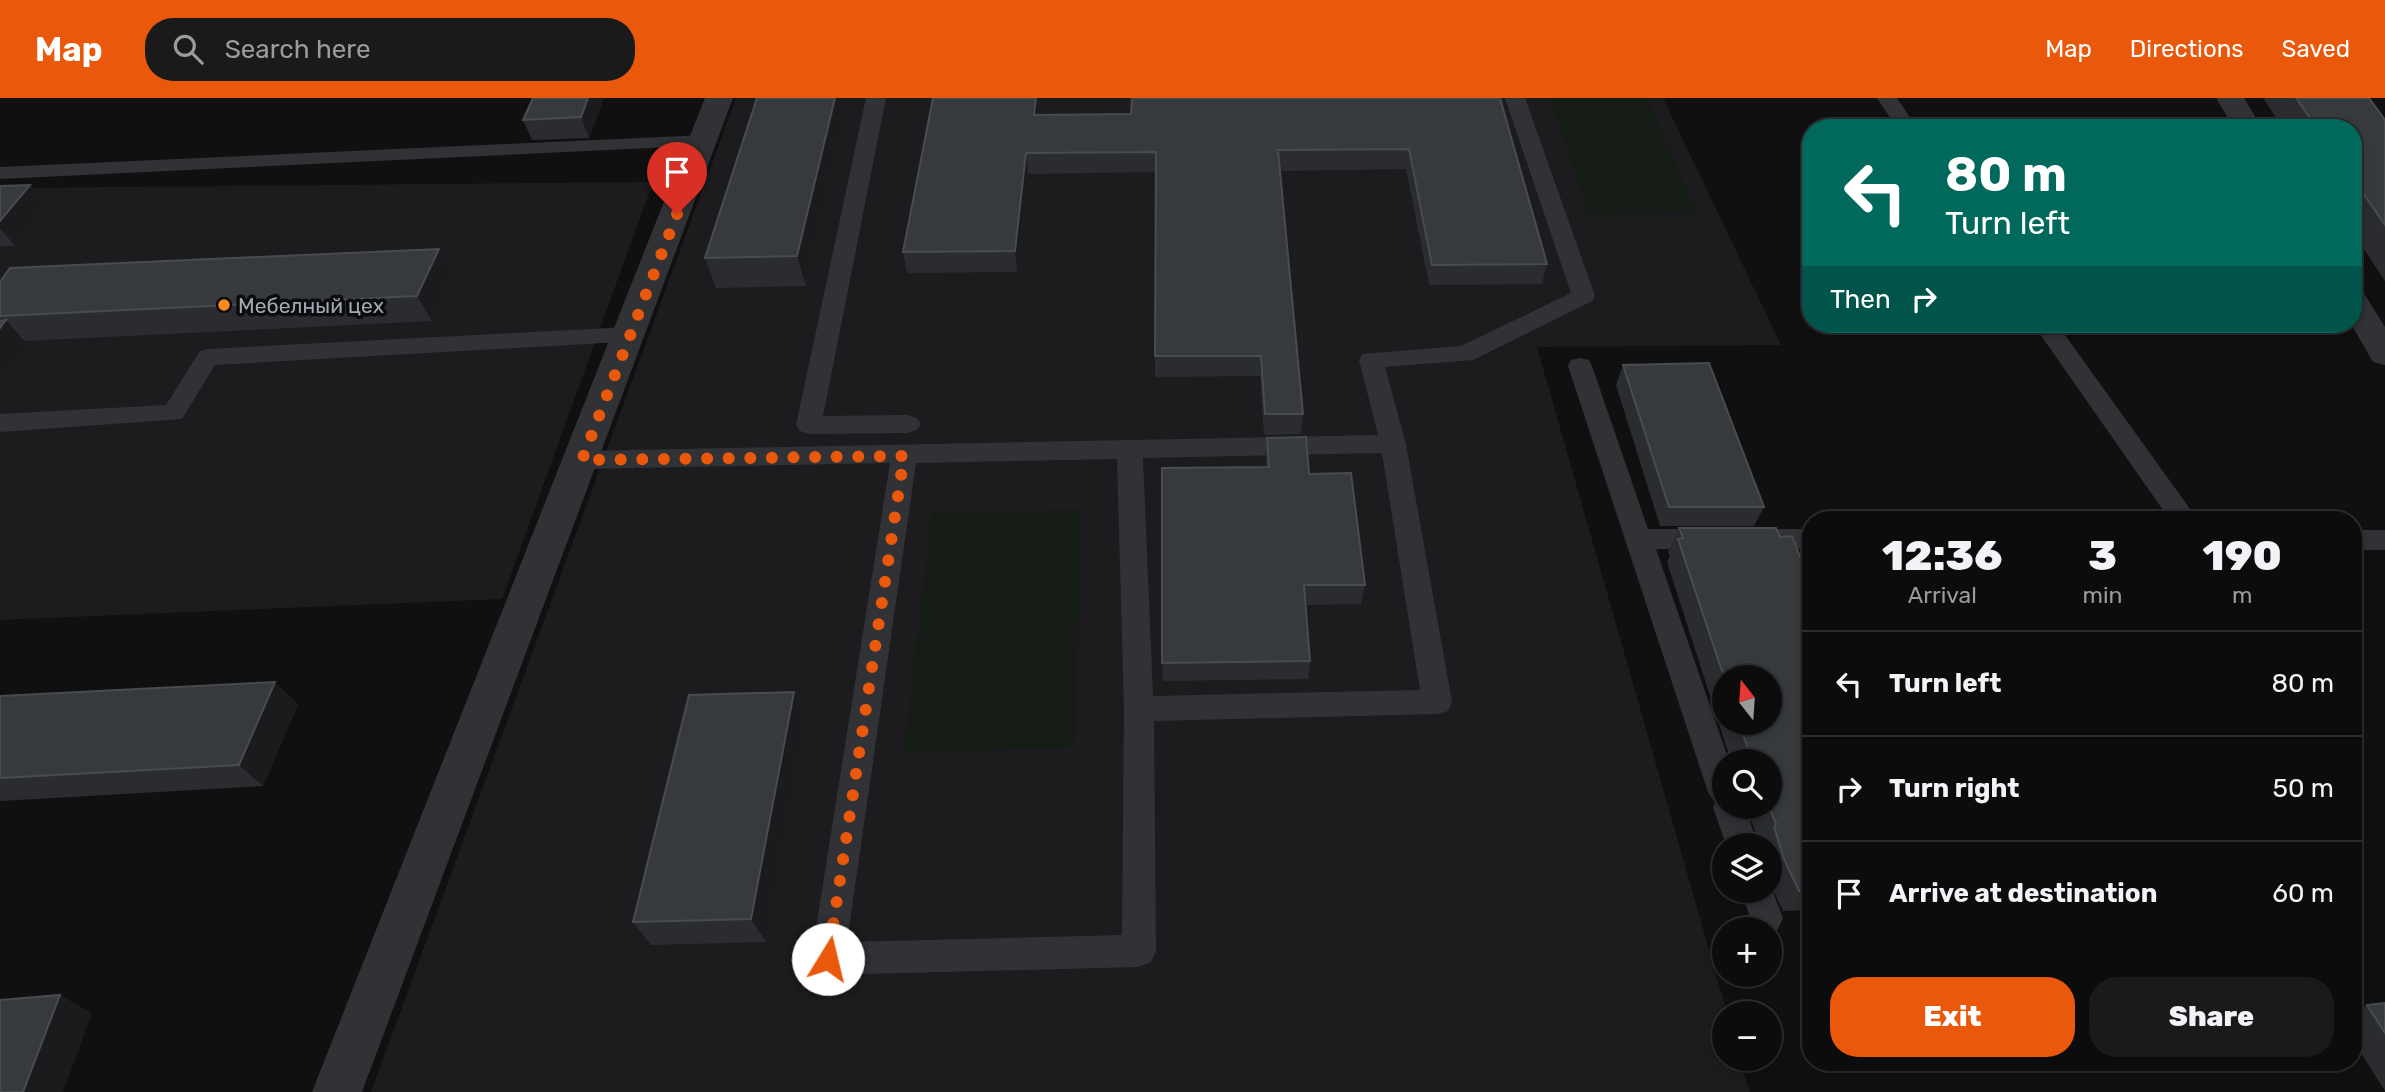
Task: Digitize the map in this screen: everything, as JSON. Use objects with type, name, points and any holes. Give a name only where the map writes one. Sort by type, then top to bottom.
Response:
[{"type":"street","points":[[337,1092],[705,141],[719,98]]},
{"type":"street","points":[[2230,98],[2243,119]]},
{"type":"street","points":[[2362,315],[2385,354]]},
{"type":"lane","points":[[876,98],[809,425],[908,424]]},
{"type":"lane","points":[[1139,709],[1437,702],[1393,444],[1371,360],[1465,354],[1584,296],[1514,98]]},
{"type":"lane","points":[[1887,98],[1901,119]]},
{"type":"lane","points":[[0,173],[705,141]]},
{"type":"lane","points":[[2051,333],[2179,511]]},
{"type":"lane","points":[[0,424],[173,413],[208,357],[630,335]]},
{"type":"lane","points":[[1580,366],[1712,757]]},
{"type":"lane","points":[[582,460],[904,456],[1393,444]]},
{"type":"lane","points":[[904,456],[828,959],[1139,951],[1139,709],[1130,449]]},
{"type":"lane","points":[[1638,539],[1802,539]]},
{"type":"lane","points":[[2362,540],[2385,540]]},
{"type":"shaded area","points":[[736,98],[1663,98],[1781,345],[1537,347],[1712,960],[1712,987],[1720,987],[1724,1001],[1712,1001],[1712,1071],[1744,1071],[1750,1092],[371,1092]]},
{"type":"shaded area","points":[[1550,98],[1648,98],[1697,213],[1588,214]]},
{"type":"shaded area","points":[[653,182],[502,599],[0,620],[0,188]]},
{"type":"shaded area","points":[[1080,509],[1075,747],[904,752],[932,512]]},
{"type":"building","points":[[533,98],[588,98],[581,117],[523,120]]},
{"type":"building","points":[[757,98],[835,98],[797,256],[705,258]]},
{"type":"building","points":[[933,98],[1036,98],[1034,115],[1131,114],[1132,98],[1500,98],[1547,264],[1432,265],[1409,149],[1278,150],[1303,414],[1265,414],[1261,356],[1155,356],[1156,152],[1026,153],[1015,251],[903,252]]},
{"type":"building","points":[[2296,98],[2369,98],[2385,120],[2385,225],[2362,192],[2362,119],[2311,119]]},
{"type":"building","points":[[30,185],[0,221],[0,186]]},
{"type":"building","points":[[439,249],[417,296],[0,316],[0,282],[10,268]]},
{"type":"building","points":[[1709,363],[1764,507],[1669,507],[1623,365]]},
{"type":"building","points":[[1306,437],[1309,474],[1351,473],[1365,585],[1304,585],[1310,661],[1162,663],[1162,468],[1269,467],[1267,438]]},
{"type":"building","points":[[1679,528],[1776,528],[1780,537],[1792,536],[1802,562],[1802,891],[1799,891],[1784,859],[1782,833],[1776,833],[1774,827],[1774,819],[1782,819],[1782,749],[1748,749],[1743,735],[1782,735],[1782,665],[1720,665],[1678,539],[1683,538]]},
{"type":"building","points":[[275,682],[239,765],[0,778],[0,696]]},
{"type":"building","points":[[794,692],[751,919],[633,922],[689,695]]},
{"type":"building","points":[[60,995],[23,1092],[0,1092],[0,1000]]},
{"type":"building","points":[[2385,1003],[2385,1033],[2367,1005]]},
{"type":"place","name":"Мебелный цех","points":[[224,305]]},
{"type":"route","points":[[677,214],[582,460],[904,456],[828,959]]}]
